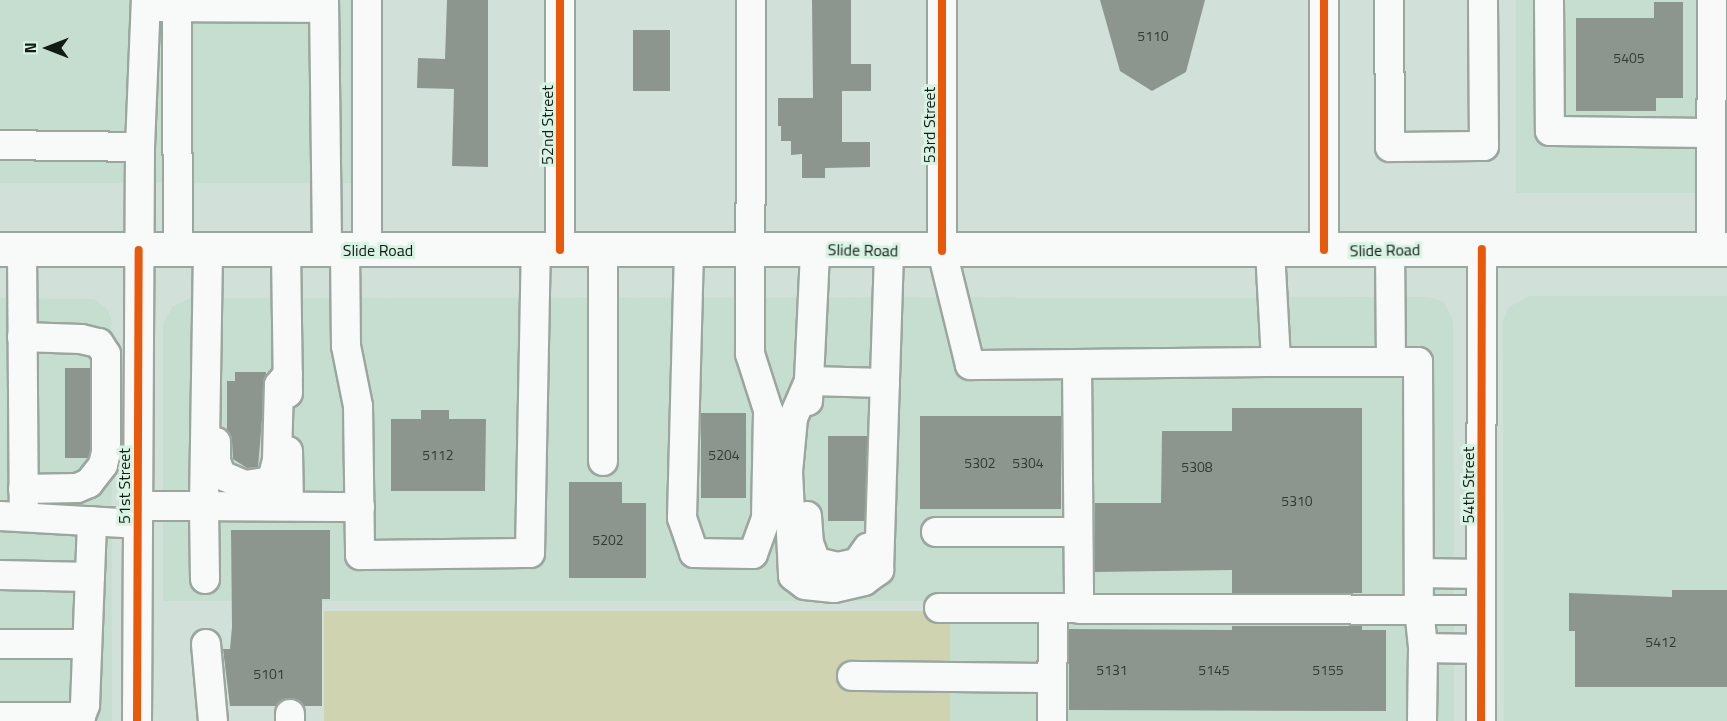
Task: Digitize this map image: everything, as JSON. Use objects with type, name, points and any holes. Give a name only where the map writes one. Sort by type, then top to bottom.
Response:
[{"type":"main road","name":"Slide Road","points":[[11,249],[942,251],[1719,249]]},
{"type":"street","points":[[11,249],[22,337],[23,489],[12,517],[92,521],[204,506],[360,507],[358,406],[346,346],[346,250],[367,0]]},
{"type":"street","name":"52nd Street","points":[[360,507],[360,555],[530,553],[560,0]]},
{"type":"street","points":[[689,250],[682,518],[694,553],[753,554],[766,518],[768,410],[750,354],[751,0]]},
{"type":"street","name":"53rd Street","points":[[942,0],[942,251],[970,364],[1077,364]]},
{"type":"street","points":[[1324,0],[1324,250]]},
{"type":"street","points":[[1389,0],[1390,147],[1484,146],[1483,0]]},
{"type":"street","points":[[1549,0],[1550,132],[1717,142]]},
{"type":"street","points":[[1712,0],[1719,249]]},
{"type":"street","points":[[146,3],[177,8],[324,4],[346,250]]},
{"type":"street","name":"51st Street","points":[[136,721],[140,147],[146,3]]},
{"type":"street","points":[[177,8],[193,250],[207,373],[205,579]]},
{"type":"street","points":[[0,145],[140,147]]},
{"type":"street","name":"54th Street","points":[[1481,721],[1482,249]]},
{"type":"street","points":[[286,250],[289,506]]},
{"type":"street","points":[[603,250],[603,461]]},
{"type":"street","points":[[815,250],[809,381],[794,418],[788,472],[794,576],[805,585],[834,588],[864,581],[879,570],[889,250]]},
{"type":"street","points":[[1270,250],[1276,362]]},
{"type":"street","points":[[1390,250],[1391,362]]},
{"type":"street","points":[[22,337],[81,339],[99,343],[106,354],[106,452],[103,465],[89,483],[77,488],[23,489]]},
{"type":"street","points":[[1052,721],[1052,678],[1078,532],[1077,364],[1276,362],[1418,362],[1419,609],[1423,648],[1422,721]]},
{"type":"street","points":[[207,373],[216,398],[216,461],[221,475],[244,484],[267,482],[273,476],[279,436],[279,385],[288,374]]},
{"type":"street","points":[[809,381],[885,383]]},
{"type":"street","points":[[0,717],[80,719],[85,705],[92,521]]},
{"type":"street","points":[[936,531],[1078,532]]},
{"type":"street","points":[[1419,573],[1481,574]]},
{"type":"street","points":[[0,575],[90,577]]},
{"type":"street","points":[[939,608],[1481,610]]},
{"type":"street","points":[[0,644],[87,644]]},
{"type":"street","points":[[206,644],[213,721]]},
{"type":"street","points":[[1423,648],[1481,649]]},
{"type":"street","points":[[852,676],[1052,678]]},
{"type":"shaded area","points":[[0,0],[355,0],[355,183],[0,183]]},
{"type":"shaded area","points":[[1516,0],[1727,0],[1727,193],[1516,193]]},
{"type":"shaded area","points":[[1530,296],[1727,296],[1727,721],[1504,721],[1503,320],[1509,307]]},
{"type":"shaded area","points":[[1428,297],[1444,302],[1453,321],[1454,601],[163,601],[163,324],[173,306],[191,298]]},
{"type":"shaded area","points":[[0,298],[94,299],[108,310],[111,318],[112,721],[0,721]]},
{"type":"shaded area","points":[[324,611],[950,611],[950,721],[324,721]]},
{"type":"shaded area","points":[[950,611],[1454,611],[1454,721],[950,721]]},
{"type":"building","points":[[447,0],[488,0],[488,167],[452,166],[454,89],[417,88],[418,58],[445,59]]},
{"type":"building","points":[[812,0],[851,0],[851,64],[871,64],[871,91],[842,91],[842,142],[870,142],[870,167],[825,168],[825,178],[802,178],[802,154],[791,155],[791,141],[781,141],[781,126],[778,126],[778,98],[813,98]]},
{"type":"building","points":[[1100,0],[1205,0],[1186,72],[1152,91],[1120,71]]},
{"type":"building","points":[[1654,2],[1683,2],[1683,98],[1656,98],[1656,111],[1576,111],[1576,18],[1654,18]]},
{"type":"building","points":[[633,30],[670,30],[670,91],[633,91]]},
{"type":"building","points":[[65,368],[90,368],[90,458],[65,458]]},
{"type":"building","points":[[235,372],[266,372],[258,467],[247,468],[233,459],[232,441],[227,431],[227,381],[235,381]]},
{"type":"building","points":[[1232,408],[1362,408],[1362,593],[1232,593],[1232,570],[1095,572],[1095,503],[1161,503],[1162,431],[1232,431]]},
{"type":"building","points":[[421,410],[449,410],[449,419],[486,419],[485,491],[391,491],[391,419],[421,419]]},
{"type":"building","points":[[701,413],[746,413],[746,498],[701,498]]},
{"type":"building","points":[[920,416],[1061,416],[1061,509],[920,509]]},
{"type":"building","points":[[828,436],[867,436],[867,521],[828,521]]},
{"type":"building","points":[[569,482],[622,482],[622,503],[646,503],[646,578],[569,578]]},
{"type":"building","points":[[231,530],[330,530],[330,599],[322,599],[322,706],[304,706],[289,698],[276,706],[230,706],[223,649],[230,649],[232,627]]},
{"type":"building","points":[[1672,590],[1727,590],[1727,687],[1575,687],[1575,631],[1569,631],[1569,593],[1672,597]]},
{"type":"building","points":[[1232,626],[1362,626],[1362,630],[1386,630],[1386,711],[1069,710],[1069,629],[1232,630]]},
{"type":"cycle path","points":[[560,0],[560,250]]},
{"type":"cycle path","points":[[942,0],[942,251]]},
{"type":"cycle path","points":[[1324,0],[1324,250]]},
{"type":"cycle path","points":[[1481,721],[1482,249]]},
{"type":"cycle path","points":[[137,721],[139,250]]}]
